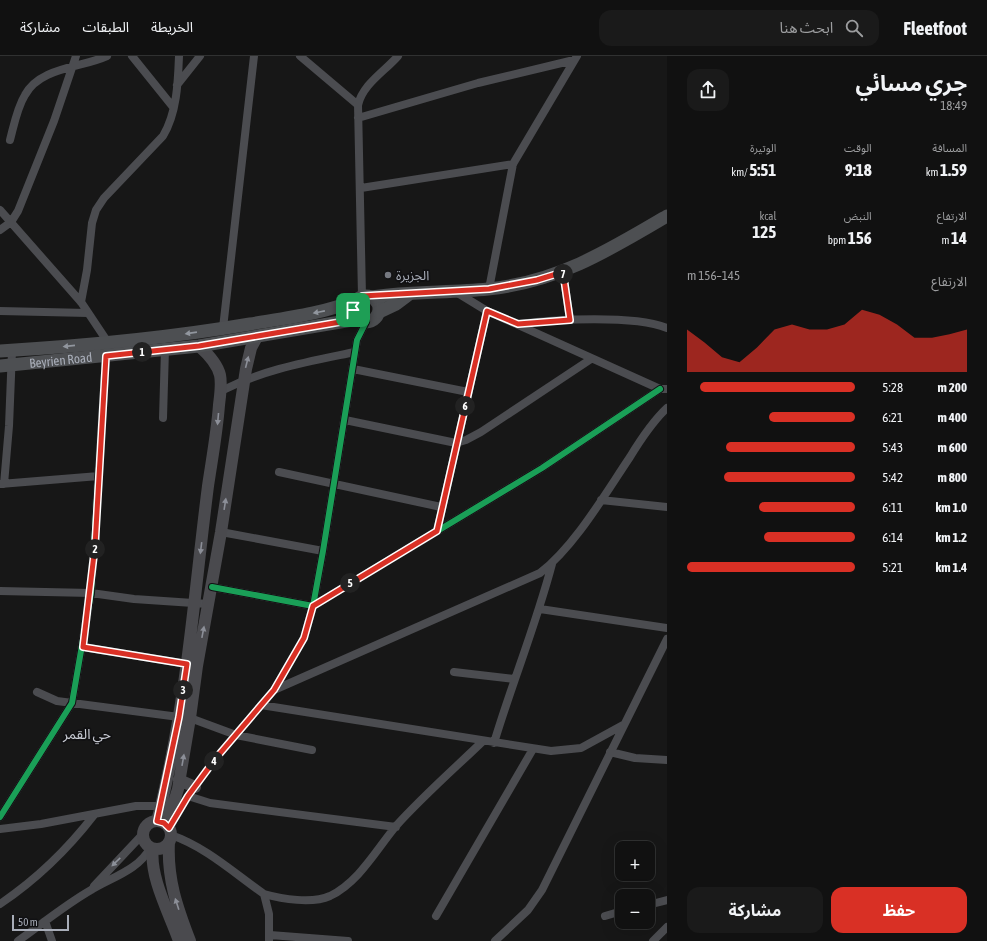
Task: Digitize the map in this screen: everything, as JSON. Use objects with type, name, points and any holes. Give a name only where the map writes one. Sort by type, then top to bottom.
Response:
[{"type":"main road","name":"Beyrien Road","points":[[6,351],[223,328],[332,310],[363,298],[391,294],[408,295],[489,289],[537,280],[563,272],[598,255],[667,216]]},
{"type":"main road","points":[[379,312],[377,302],[363,298],[353,310],[362,321],[374,319],[379,312],[396,304],[408,295]]},
{"type":"main road","name":"Beyrien Road","points":[[6,365],[199,346],[362,321]]},
{"type":"street","points":[[0,230],[11,222],[27,191],[73,68],[76,56]]},
{"type":"street","points":[[10,140],[24,96],[40,79],[53,73],[94,62],[107,56]]},
{"type":"street","points":[[132,56],[173,107]]},
{"type":"street","points":[[81,302],[87,270],[92,223],[96,210],[104,198],[163,136],[168,127],[177,85],[179,56]]},
{"type":"street","points":[[177,85],[200,56]]},
{"type":"street","points":[[223,328],[254,56]]},
{"type":"street","points":[[300,56],[358,105]]},
{"type":"street","points":[[363,298],[358,105],[362,94],[368,85],[398,56]]},
{"type":"street","points":[[358,118],[478,83],[576,58]]},
{"type":"street","points":[[489,289],[513,164],[576,58]]},
{"type":"street","points":[[361,188],[513,164]]},
{"type":"street","points":[[0,210],[81,302],[107,341]]},
{"type":"street","points":[[563,272],[570,320]]},
{"type":"street","points":[[455,292],[487,311],[591,359],[664,389]]},
{"type":"street","points":[[0,311],[88,313]]},
{"type":"street","points":[[437,531],[441,507],[487,311]]},
{"type":"street","points":[[518,324],[570,320],[646,322],[667,328]]},
{"type":"street","points":[[166,830],[192,792],[236,735],[274,690],[304,638],[313,606],[335,484],[355,352],[362,321]]},
{"type":"street","points":[[190,941],[170,881],[166,830],[161,806],[197,666],[212,587],[244,379],[249,356],[257,336]]},
{"type":"street","points":[[18,941],[91,890],[129,869],[141,860],[151,849],[162,848],[179,785],[187,664],[221,391],[218,369],[209,356],[199,346]]},
{"type":"street","points":[[163,418],[165,349]]},
{"type":"street","points":[[6,351],[2,484],[99,476]]},
{"type":"street","points":[[221,391],[244,379],[291,364],[355,352]]},
{"type":"street","points":[[0,817],[72,703],[83,647],[91,593],[106,356]]},
{"type":"street","points":[[345,420],[456,443],[482,432],[591,359]]},
{"type":"street","points":[[353,369],[468,392]]},
{"type":"street","points":[[212,587],[313,606],[542,468],[664,389]]},
{"type":"street","points":[[274,690],[527,580],[552,564],[601,500],[650,427],[667,408]]},
{"type":"street","points":[[278,472],[441,507]]},
{"type":"street","points":[[601,500],[667,507]]},
{"type":"street","points":[[221,532],[323,551]]},
{"type":"street","points":[[494,743],[514,679],[540,609],[552,564]]},
{"type":"street","points":[[0,594],[91,593],[134,599],[208,604]]},
{"type":"street","points":[[540,609],[667,628]]},
{"type":"street","points":[[495,941],[528,910],[542,890],[667,639]]},
{"type":"street","points":[[83,647],[187,664]]},
{"type":"street","points":[[454,672],[514,679]]},
{"type":"street","points":[[37,692],[57,701],[184,718],[236,735],[312,750]]},
{"type":"street","points":[[261,705],[533,749],[568,751],[581,748],[624,725]]},
{"type":"street","points":[[91,890],[142,835],[146,825],[166,830],[190,842],[207,852],[264,894],[284,899],[314,899],[328,897],[340,890],[366,866],[396,827],[483,741]]},
{"type":"street","points":[[436,916],[533,749]]},
{"type":"street","points":[[610,752],[635,758],[667,760]]},
{"type":"street","points":[[166,784],[179,785],[210,803],[396,827]]},
{"type":"street","points":[[0,829],[41,824],[136,806],[161,806]]},
{"type":"street","points":[[0,904],[39,875],[64,852],[94,815]]},
{"type":"street","points":[[142,835],[144,842],[151,849],[155,877],[179,941]]},
{"type":"street","points":[[264,894],[268,914],[269,938],[348,941]]},
{"type":"street","points":[[655,903],[667,900]]},
{"type":"street","points":[[605,916],[615,913]]},
{"type":"street","points":[[45,921],[52,941]]},
{"type":"street","points":[[653,941],[667,927]]},
{"type":"cycle path","points":[[169,828],[188,796],[216,758],[274,690],[304,638],[313,606],[323,551],[357,340],[366,322]]},
{"type":"cycle path","points":[[0,817],[72,703],[91,593],[106,356]]},
{"type":"cycle path","points":[[212,587],[313,606],[542,468],[660,389]]},
{"type":"place","name":"الجزيرة","points":[[388,275]]},
{"type":"district","name":"حي القمر","points":[[87,734]]},
{"type":"route","points":[[563,272],[570,320],[518,324],[487,311],[448,475],[437,531],[313,606],[304,638],[287,670],[274,690],[216,758],[188,796],[169,828],[164,823],[157,821],[179,717],[187,664],[83,647],[91,593],[95,546],[106,356],[199,346],[358,319],[353,310],[354,303],[362,296],[372,297],[391,294],[408,295],[489,289],[537,280],[563,272]]}]
